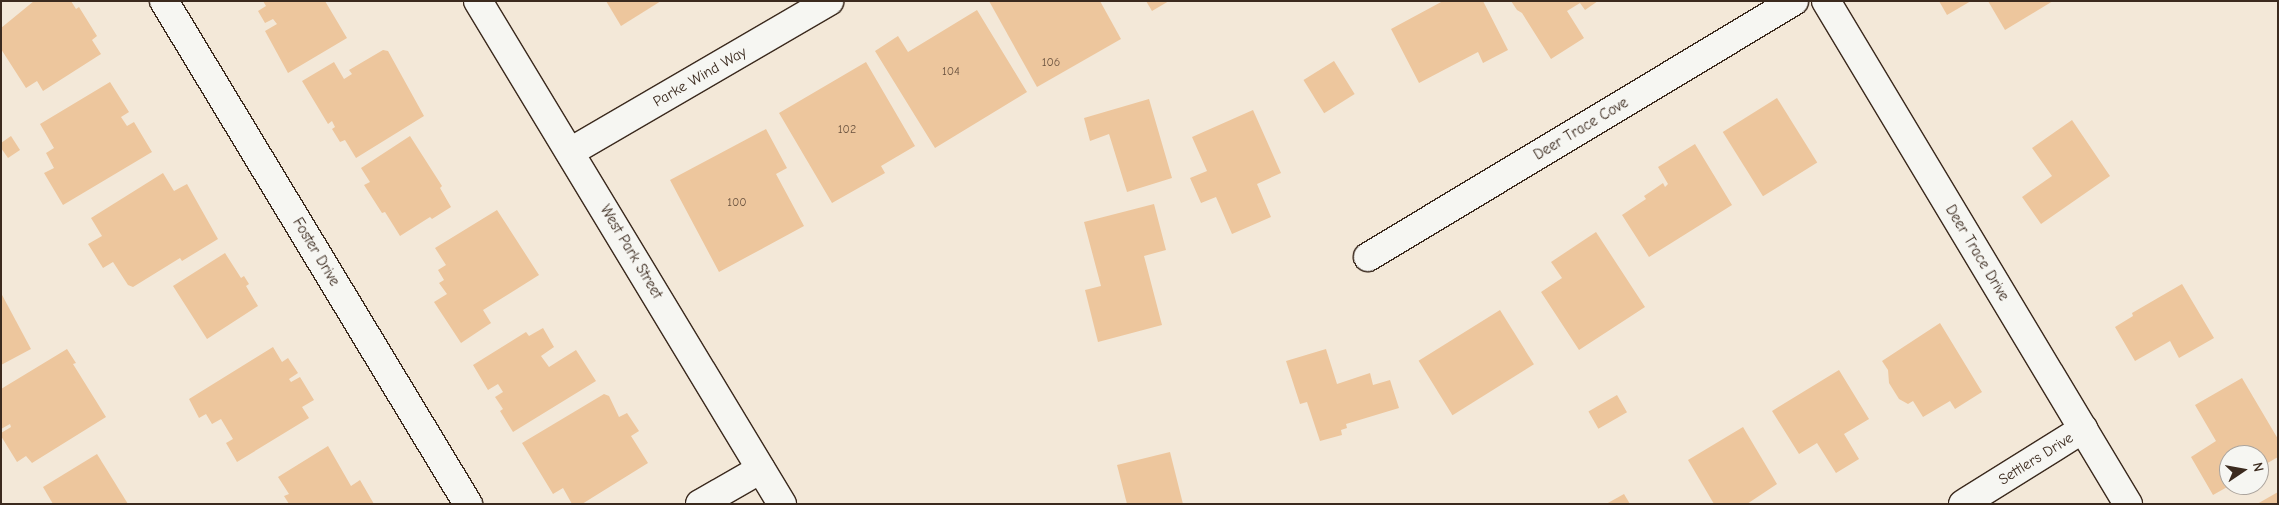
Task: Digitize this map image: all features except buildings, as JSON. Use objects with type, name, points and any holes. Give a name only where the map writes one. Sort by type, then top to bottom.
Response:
[{"type":"street","name":"Foster Drive","points":[[164,1],[468,504]]},
{"type":"street","name":"West Park Street","points":[[478,1],[782,504]]},
{"type":"street","name":"Deer Trace Cove","points":[[1368,257],[1794,1]]},
{"type":"street","name":"Deer Trace Drive","points":[[1826,1],[2128,504]]},
{"type":"street","name":"Parke Wind Way","points":[[570,152],[815,5]]},
{"type":"street","name":"Settlers Drive","points":[[1964,504],[2083,430]]},
{"type":"street","points":[[700,504],[761,469]]}]
